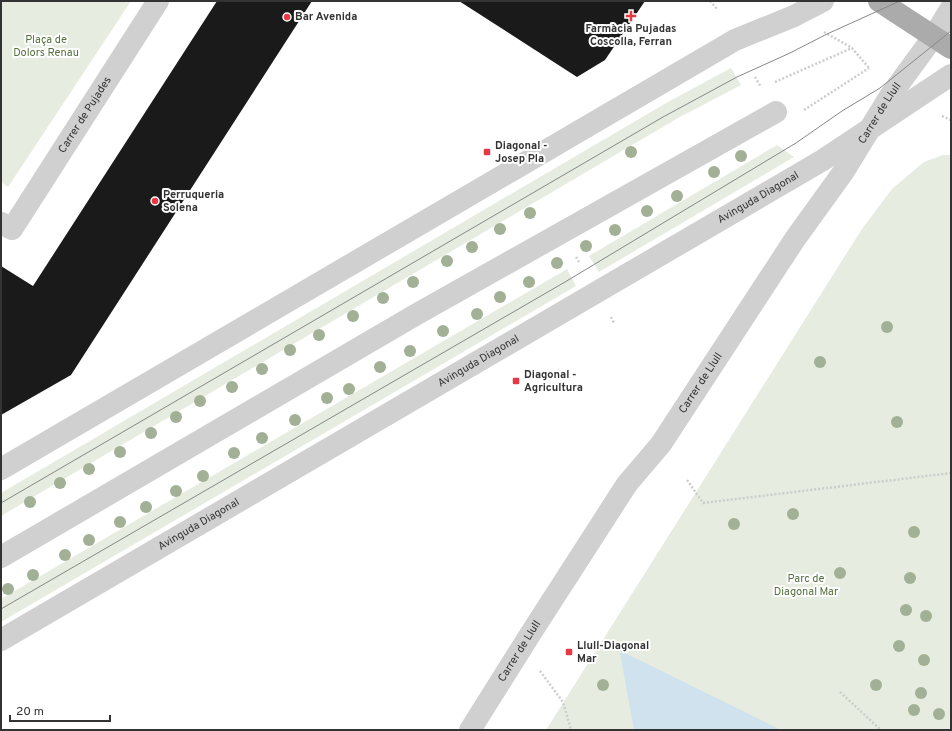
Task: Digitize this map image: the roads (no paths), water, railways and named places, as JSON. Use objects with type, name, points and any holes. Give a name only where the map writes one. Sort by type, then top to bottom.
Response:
[{"type":"main road","points":[[880,1],[942,42]]},
{"type":"street","name":"Carrer de Pujades","points":[[6,226],[158,1]]},
{"type":"street","points":[[1,469],[735,40],[794,16],[823,1]]},
{"type":"street","name":"Carrer de Llull","points":[[470,730],[486,720],[522,648],[627,484],[661,444],[795,239],[844,171],[890,96],[942,42],[951,8]]},
{"type":"street","name":"Avinguda Diagonal","points":[[1,640],[823,160],[951,75]]},
{"type":"street","points":[[1,557],[417,314],[776,112]]},
{"type":"water","points":[[621,651],[779,730],[634,730],[620,653]]},
{"type":"tram line","points":[[1,503],[663,117],[737,77],[900,1]]},
{"type":"tram line","points":[[1,609],[565,282],[796,143],[842,111],[880,88],[951,31]]},
{"type":"place","name":"Farmàcia Pujadas Coscolla, Ferran","points":[[631,16]]},
{"type":"place","name":"Bar Avenida","points":[[287,17]]},
{"type":"place","name":"Diagonal - Josep Pla","points":[[487,152]]},
{"type":"place","name":"Perruqueria Solena","points":[[155,201]]},
{"type":"place","name":"Diagonal - Agricultura","points":[[516,381]]},
{"type":"place","name":"Llull-Diagonal Mar","points":[[569,652]]},
{"type":"park label","name":"Plaça de Dolors Renau","points":[[46,46]]},
{"type":"park label","name":"Parc de Diagonal Mar","points":[[806,585]]}]
